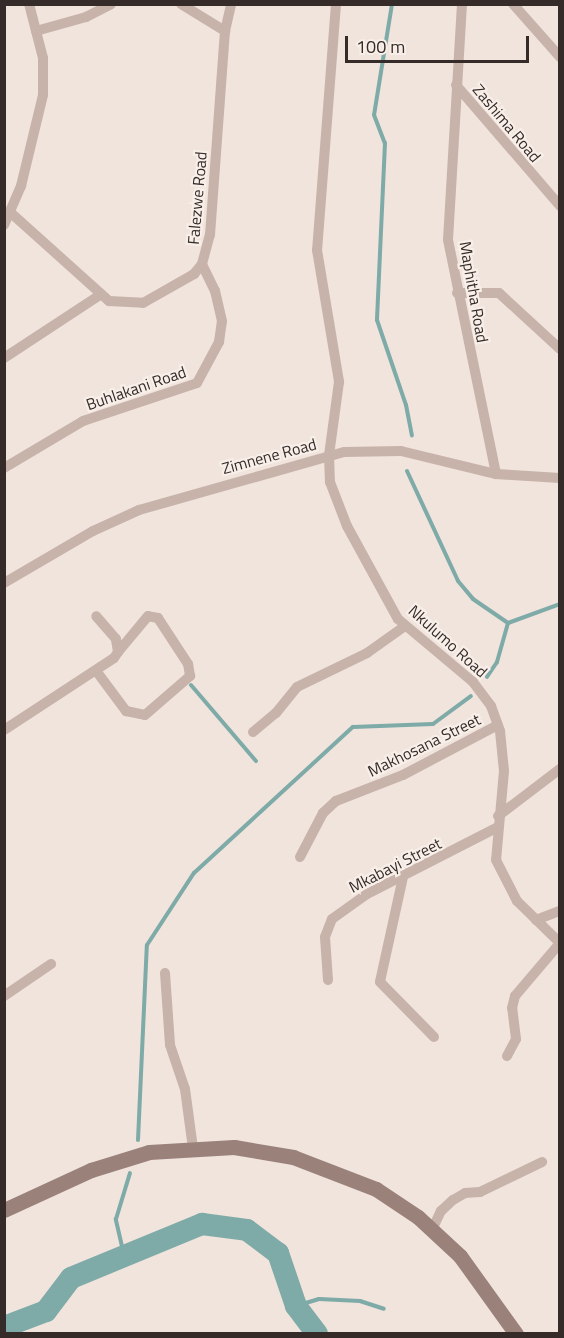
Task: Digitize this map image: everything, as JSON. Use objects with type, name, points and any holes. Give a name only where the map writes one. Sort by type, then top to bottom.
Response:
[{"type":"street","points":[[4,225],[12,213],[43,94],[43,58],[29,4]]},
{"type":"street","points":[[36,31],[86,17],[111,4]]},
{"type":"street","points":[[181,4],[225,31]]},
{"type":"street","name":"Falezwe Road","points":[[12,213],[100,296],[120,304],[143,303],[179,285],[202,264],[210,235],[225,31],[231,4]]},
{"type":"street","points":[[329,455],[339,382],[317,250],[336,4]]},
{"type":"street","name":"Maphitha Road","points":[[462,4],[448,219],[457,293],[496,474]]},
{"type":"street","points":[[513,4],[560,57]]},
{"type":"street","name":"Zashima Road","points":[[456,85],[560,206]]},
{"type":"street","name":"Buhlakani Road","points":[[4,468],[94,417],[183,391],[197,383],[219,342],[222,321],[215,291],[202,264]]},
{"type":"street","points":[[457,293],[499,293],[560,349]]},
{"type":"street","points":[[4,358],[100,296]]},
{"type":"street","name":"Zimnene Road","points":[[4,584],[122,516],[329,455],[359,449],[391,450],[496,474],[560,478]]},
{"type":"street","name":"Nkulumo Road","points":[[329,455],[328,471],[335,500],[405,627],[473,682],[486,697],[498,725],[504,771],[494,846],[500,873],[517,901],[560,943]]},
{"type":"street","points":[[96,616],[116,639],[118,652]]},
{"type":"street","points":[[4,730],[97,672],[118,652],[148,616],[158,618],[188,664],[190,676],[146,715],[126,711],[97,672]]},
{"type":"street","points":[[253,732],[276,713],[297,687],[367,653],[405,627]]},
{"type":"street","name":"Makhosana Street","points":[[300,857],[323,813],[336,801],[403,775],[498,725]]},
{"type":"street","points":[[498,816],[560,769]]},
{"type":"street","name":"Mkabayi Street","points":[[328,980],[326,937],[332,919],[356,901],[496,828]]},
{"type":"street","points":[[403,877],[380,982],[434,1037]]},
{"type":"street","points":[[536,920],[560,911]]},
{"type":"street","points":[[507,1056],[516,1044],[512,1008],[515,996],[560,943]]},
{"type":"street","points":[[4,996],[51,964]]},
{"type":"street","points":[[165,973],[170,1045],[185,1089],[193,1148]]},
{"type":"street","points":[[4,1210],[109,1163],[149,1152],[193,1148],[255,1149],[312,1162],[376,1190],[432,1230],[484,1284],[516,1334]]},
{"type":"street","points":[[432,1230],[441,1211],[453,1200],[465,1193],[480,1192],[542,1161]]},
{"type":"waterway","points":[[392,4],[374,115],[385,143],[377,320],[406,405],[412,435]]},
{"type":"waterway","points":[[407,471],[458,581],[473,599],[508,623],[497,662],[487,677]]},
{"type":"waterway","points":[[508,623],[560,604]]},
{"type":"waterway","points":[[191,685],[256,761]]},
{"type":"waterway","points":[[138,1140],[147,945],[194,873],[353,727],[433,724],[471,696]]},
{"type":"waterway","points":[[124,1255],[116,1219],[130,1173]]},
{"type":"waterway","points":[[4,1327],[46,1311],[71,1278],[202,1224],[247,1230],[278,1253],[296,1306],[317,1334]]},
{"type":"waterway","points":[[296,1306],[319,1299],[360,1301],[384,1309]]}]
